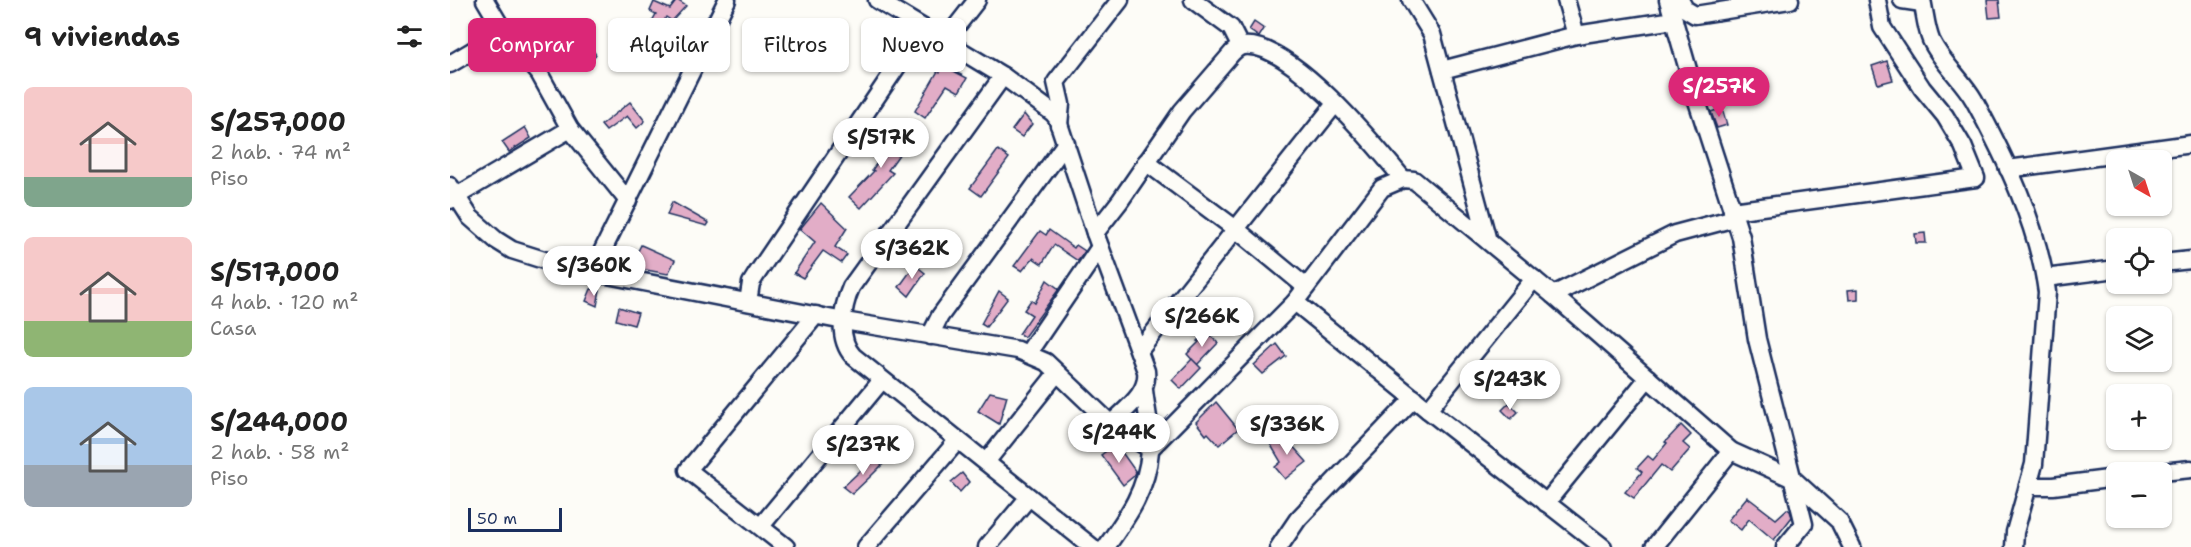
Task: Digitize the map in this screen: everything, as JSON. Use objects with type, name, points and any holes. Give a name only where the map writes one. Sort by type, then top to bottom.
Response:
[{"type":"street","points":[[485,0],[496,18]]},
{"type":"street","points":[[592,272],[727,0]]},
{"type":"street","points":[[877,0],[907,18]]},
{"type":"street","points":[[963,18],[977,0]]},
{"type":"street","points":[[1059,125],[1061,104],[1056,82],[1120,0]]},
{"type":"street","points":[[1193,0],[1231,28],[1240,46]]},
{"type":"street","points":[[1411,0],[1432,34],[1488,241]]},
{"type":"street","points":[[1566,0],[1576,35]]},
{"type":"street","points":[[1668,0],[1696,100],[1741,237],[1757,339],[1804,524],[1785,547]]},
{"type":"street","points":[[1680,0],[1685,9],[1695,15],[1790,0]]},
{"type":"street","points":[[1553,295],[1676,234],[1734,215],[1976,178],[1963,146],[1946,116],[1922,88],[1882,27],[1877,0]]},
{"type":"street","points":[[1902,0],[1922,1],[1931,40],[1973,98],[2027,214],[2045,278],[2047,292],[2034,464],[2014,532],[2014,547]]},
{"type":"street","points":[[1442,70],[1576,35],[1674,20]]},
{"type":"street","points":[[1028,353],[1146,162],[1182,111],[1240,46],[1249,46],[1279,56],[1299,70],[1371,140],[1403,179]]},
{"type":"street","points":[[450,64],[468,53]]},
{"type":"street","points":[[966,54],[1003,76],[1053,113],[1066,143],[1097,240],[1146,371],[1147,379],[1144,390],[1150,449],[1144,484],[1130,512],[1106,547]]},
{"type":"street","points":[[538,72],[570,129],[628,201]]},
{"type":"street","points":[[748,302],[751,283],[756,275],[893,72]]},
{"type":"street","points":[[1003,76],[850,287],[845,301],[843,337],[848,351],[882,380],[1092,547]]},
{"type":"street","points":[[1139,351],[1335,104]]},
{"type":"street","points":[[570,129],[452,194],[470,217],[496,240],[512,250],[566,267],[844,321],[1028,353],[1046,362],[1111,424],[1150,449]]},
{"type":"street","points":[[930,336],[940,316],[1066,143]]},
{"type":"street","points":[[2008,169],[2191,144]]},
{"type":"street","points":[[1146,162],[1237,230],[1306,287]]},
{"type":"street","points":[[1150,449],[1295,302],[1382,188],[1403,179],[1414,180],[1553,295],[1731,451],[1793,479],[1839,521],[1852,547]]},
{"type":"street","points":[[2172,262],[2191,260]]},
{"type":"street","points":[[2045,278],[2106,270]]},
{"type":"street","points":[[1428,410],[1534,279]]},
{"type":"street","points":[[1295,302],[1546,502],[1593,544]]},
{"type":"street","points":[[786,547],[688,471],[816,315]]},
{"type":"street","points":[[986,462],[1058,373]]},
{"type":"street","points":[[1546,502],[1648,378]]},
{"type":"street","points":[[761,526],[882,380]]},
{"type":"street","points":[[1111,424],[1144,390]]},
{"type":"street","points":[[1279,547],[1298,519],[1414,398]]},
{"type":"street","points":[[866,547],[958,440]]},
{"type":"street","points":[[1654,547],[1731,451]]},
{"type":"street","points":[[2172,471],[2191,469]]},
{"type":"street","points":[[2028,486],[2053,486],[2106,479]]},
{"type":"street","points":[[987,547],[1029,497]]},
{"type":"building","points":[[677,0],[686,6],[675,18],[654,18],[656,14],[650,11],[654,2],[670,9]]},
{"type":"building","points":[[1987,0],[1999,0],[2001,17],[1989,18]]},
{"type":"building","points":[[1254,22],[1264,29],[1259,37],[1249,30]]},
{"type":"building","points":[[1887,61],[1893,80],[1878,84],[1872,66]]},
{"type":"building","points":[[937,72],[956,72],[967,78],[959,92],[947,85],[925,118],[915,111]]},
{"type":"building","points":[[630,102],[645,121],[637,128],[627,116],[606,131],[601,125]]},
{"type":"building","points":[[1722,108],[1727,125],[1717,128],[1711,112]]},
{"type":"building","points":[[1024,114],[1032,124],[1022,137],[1012,130]]},
{"type":"building","points":[[525,127],[531,138],[509,152],[502,142]]},
{"type":"building","points":[[902,127],[913,135],[888,170],[893,173],[861,208],[849,197],[874,171],[872,170]]},
{"type":"building","points":[[998,150],[1009,158],[981,196],[970,188]]},
{"type":"building","points":[[672,202],[709,223],[707,226],[667,215]]},
{"type":"building","points":[[821,203],[847,228],[835,247],[847,255],[841,263],[823,251],[803,278],[794,273],[815,242],[800,229]]},
{"type":"building","points":[[1049,230],[1074,248],[1076,245],[1085,251],[1078,261],[1054,245],[1042,264],[1033,258],[1022,271],[1014,266],[1040,231],[1046,235]]},
{"type":"building","points":[[1925,233],[1926,243],[1916,243],[1915,234]]},
{"type":"building","points":[[641,245],[675,260],[668,274],[631,265]]},
{"type":"building","points":[[915,265],[925,273],[909,296],[899,287]]},
{"type":"building","points":[[1047,280],[1059,289],[1024,337],[1019,334],[1032,315],[1024,310],[1031,300],[1035,303]]},
{"type":"building","points":[[591,289],[600,290],[597,306],[586,301]]},
{"type":"building","points":[[1858,289],[1858,299],[1849,300],[1848,290]]},
{"type":"building","points":[[999,291],[1008,298],[986,327],[981,324]]},
{"type":"building","points":[[619,307],[638,313],[634,325],[616,320]]},
{"type":"building","points":[[1206,332],[1218,343],[1197,365],[1187,354]]},
{"type":"building","points":[[1277,344],[1286,356],[1263,374],[1254,365]]},
{"type":"building","points":[[1192,359],[1201,368],[1181,389],[1172,380]]},
{"type":"building","points":[[990,392],[1007,396],[999,424],[978,411]]},
{"type":"building","points":[[1216,402],[1238,429],[1219,445],[1208,433],[1206,435],[1196,422]]},
{"type":"building","points":[[1509,403],[1518,412],[1511,419],[1502,410]]},
{"type":"building","points":[[1681,425],[1691,435],[1683,443],[1690,449],[1670,472],[1661,465],[1634,498],[1625,492],[1642,472],[1637,468],[1648,456],[1653,460],[1667,443],[1665,442]]},
{"type":"building","points":[[1280,432],[1307,462],[1285,479],[1275,467],[1281,462],[1269,442]]},
{"type":"building","points":[[1116,444],[1136,472],[1123,485],[1101,455]]},
{"type":"building","points":[[875,457],[883,464],[852,494],[843,487]]},
{"type":"building","points":[[962,473],[969,482],[960,492],[951,482]]},
{"type":"building","points":[[1747,497],[1776,519],[1787,509],[1790,511],[1792,517],[1774,540],[1749,519],[1741,530],[1728,520]]}]
